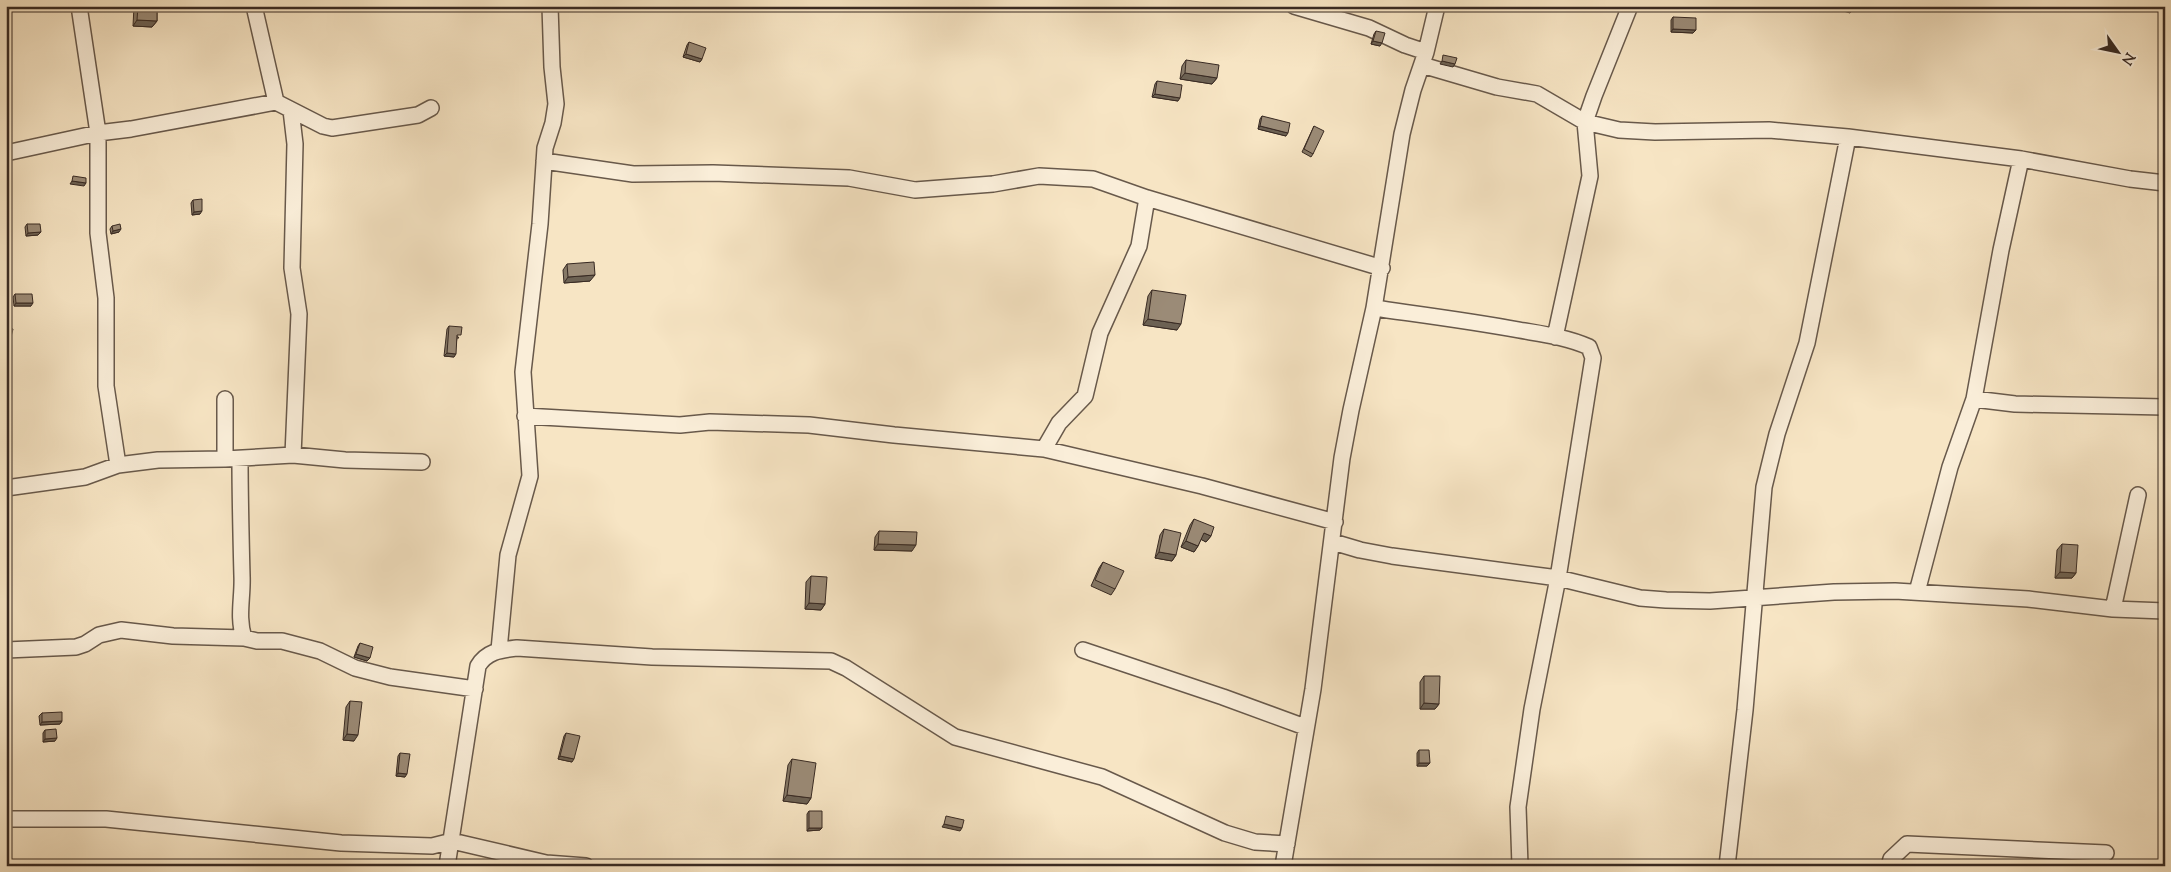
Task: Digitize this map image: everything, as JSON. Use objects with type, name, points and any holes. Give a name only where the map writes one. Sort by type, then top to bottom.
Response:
[{"type":"street","points":[[80,6],[98,133],[98,233],[107,308],[106,386],[118,466]]},
{"type":"street","points":[[254,6],[276,102]]},
{"type":"street","points":[[499,650],[508,555],[530,476],[525,416],[524,372],[540,224],[545,148],[553,123],[556,104],[552,66],[550,6]]},
{"type":"street","points":[[1294,6],[1368,28],[1405,45],[1424,58],[1497,87],[1537,94],[1585,122],[1619,130],[1655,132],[1769,130],[1848,137],[2021,159],[2130,179],[2165,183]]},
{"type":"street","points":[[1284,866],[1306,728],[1350,410],[1382,268],[1402,134],[1437,6]]},
{"type":"street","points":[[1555,336],[1590,176],[1585,122],[1630,6]]},
{"type":"street","points":[[6,153],[98,133],[148,126],[276,102],[332,128],[418,116],[431,108]]},
{"type":"street","points":[[291,110],[295,144],[292,268],[298,314],[294,455]]},
{"type":"street","points":[[1727,866],[1744,710],[1764,487],[1777,434],[1807,344],[1848,137]]},
{"type":"street","points":[[1917,592],[1950,467],[1974,399],[2001,250],[2021,159]]},
{"type":"street","points":[[544,161],[633,174],[713,173],[849,178],[915,190],[993,184],[1039,176],[1093,179],[1147,198],[1382,268]]},
{"type":"street","points":[[1044,450],[1059,423],[1085,396],[1100,333],[1139,246],[1147,198]]},
{"type":"street","points":[[1374,308],[1555,336],[1589,347],[1593,358],[1558,578],[1532,709],[1518,807],[1520,866]]},
{"type":"street","points":[[225,399],[239,535],[242,577],[240,624],[244,638]]},
{"type":"street","points":[[1974,399],[2015,404],[2165,407]]},
{"type":"street","points":[[525,416],[680,424],[710,422],[810,425],[1044,450],[1202,486],[1334,522]]},
{"type":"street","points":[[6,488],[17,488],[85,477],[118,466],[158,460],[232,459],[294,455],[355,461],[422,462]]},
{"type":"street","points":[[2114,609],[2138,495]]},
{"type":"street","points":[[1332,542],[1392,556],[1558,578],[1648,599],[1710,601],[1834,592],[1917,592],[2028,599],[2114,609],[2165,612]]},
{"type":"street","points":[[6,650],[76,647],[86,644],[99,635],[121,630],[174,636],[244,638],[257,641],[282,640],[320,651],[355,668],[390,677],[475,689]]},
{"type":"street","points":[[447,866],[478,666],[483,657],[499,650],[517,648],[652,657],[831,661],[846,668],[955,737],[1102,777],[1226,833],[1255,842],[1287,844]]},
{"type":"street","points":[[1083,650],[1223,696],[1306,728]]},
{"type":"street","points":[[6,819],[106,818],[341,843],[432,846],[452,842],[546,863],[586,866]]},
{"type":"street","points":[[1889,866],[1891,859],[1907,844],[2106,854]]},
{"type":"building","points":[[138,6],[157,6],[157,21],[137,20]]},
{"type":"building","points":[[1842,6],[1853,6],[1852,10]]},
{"type":"building","points":[[1673,17],[1696,18],[1696,30],[1673,29]]},
{"type":"building","points":[[1376,31],[1385,33],[1382,43],[1373,41]]},
{"type":"building","points":[[6,35],[10,35],[10,43],[6,43]]},
{"type":"building","points":[[689,42],[706,48],[702,59],[686,54]]},
{"type":"building","points":[[1443,55],[1457,58],[1455,64],[1442,61]]},
{"type":"building","points":[[1186,60],[1219,65],[1217,78],[1185,73]]},
{"type":"building","points":[[1157,81],[1182,85],[1180,98],[1155,94]]},
{"type":"building","points":[[1262,116],[1290,123],[1288,133],[1260,126]]},
{"type":"building","points":[[1314,126],[1324,131],[1313,154],[1304,149]]},
{"type":"building","points":[[73,176],[86,178],[86,183],[72,181]]},
{"type":"building","points":[[202,199],[202,211],[194,212],[193,200]]},
{"type":"building","points":[[27,224],[40,224],[41,232],[28,233]]},
{"type":"building","points":[[120,224],[121,229],[113,231],[112,226]]},
{"type":"building","points":[[594,262],[595,275],[568,277],[567,264]]},
{"type":"building","points":[[1152,290],[1186,295],[1181,324],[1148,319]]},
{"type":"building","points":[[15,294],[32,294],[33,303],[16,303]]},
{"type":"building","points":[[449,326],[462,327],[461,335],[457,335],[456,354],[447,353]]},
{"type":"building","points":[[6,327],[13,329],[11,337],[6,336]]},
{"type":"building","points":[[1194,519],[1214,527],[1211,536],[1204,533],[1198,546],[1186,541]]},
{"type":"building","points":[[1164,529],[1181,533],[1176,555],[1159,552]]},
{"type":"building","points":[[879,531],[917,532],[916,545],[878,544]]},
{"type":"building","points":[[2062,544],[2078,545],[2076,573],[2060,572]]},
{"type":"building","points":[[1103,562],[1124,571],[1115,589],[1095,580]]},
{"type":"building","points":[[811,576],[827,577],[825,604],[809,603]]},
{"type":"building","points":[[360,643],[373,647],[370,658],[356,654]]},
{"type":"building","points":[[1424,676],[1440,676],[1439,704],[1424,703]]},
{"type":"building","points":[[350,701],[362,702],[358,735],[347,734]]},
{"type":"building","points":[[62,712],[62,721],[42,722],[42,713]]},
{"type":"building","points":[[56,729],[57,738],[45,739],[45,730]]},
{"type":"building","points":[[566,733],[580,736],[574,759],[560,756]]},
{"type":"building","points":[[1419,750],[1429,750],[1430,763],[1419,763]]},
{"type":"building","points":[[400,753],[410,754],[407,774],[398,773]]},
{"type":"building","points":[[792,759],[816,763],[811,798],[787,795]]},
{"type":"building","points":[[809,811],[822,811],[822,828],[809,828]]},
{"type":"building","points":[[946,816],[964,820],[962,828],[944,824]]}]
